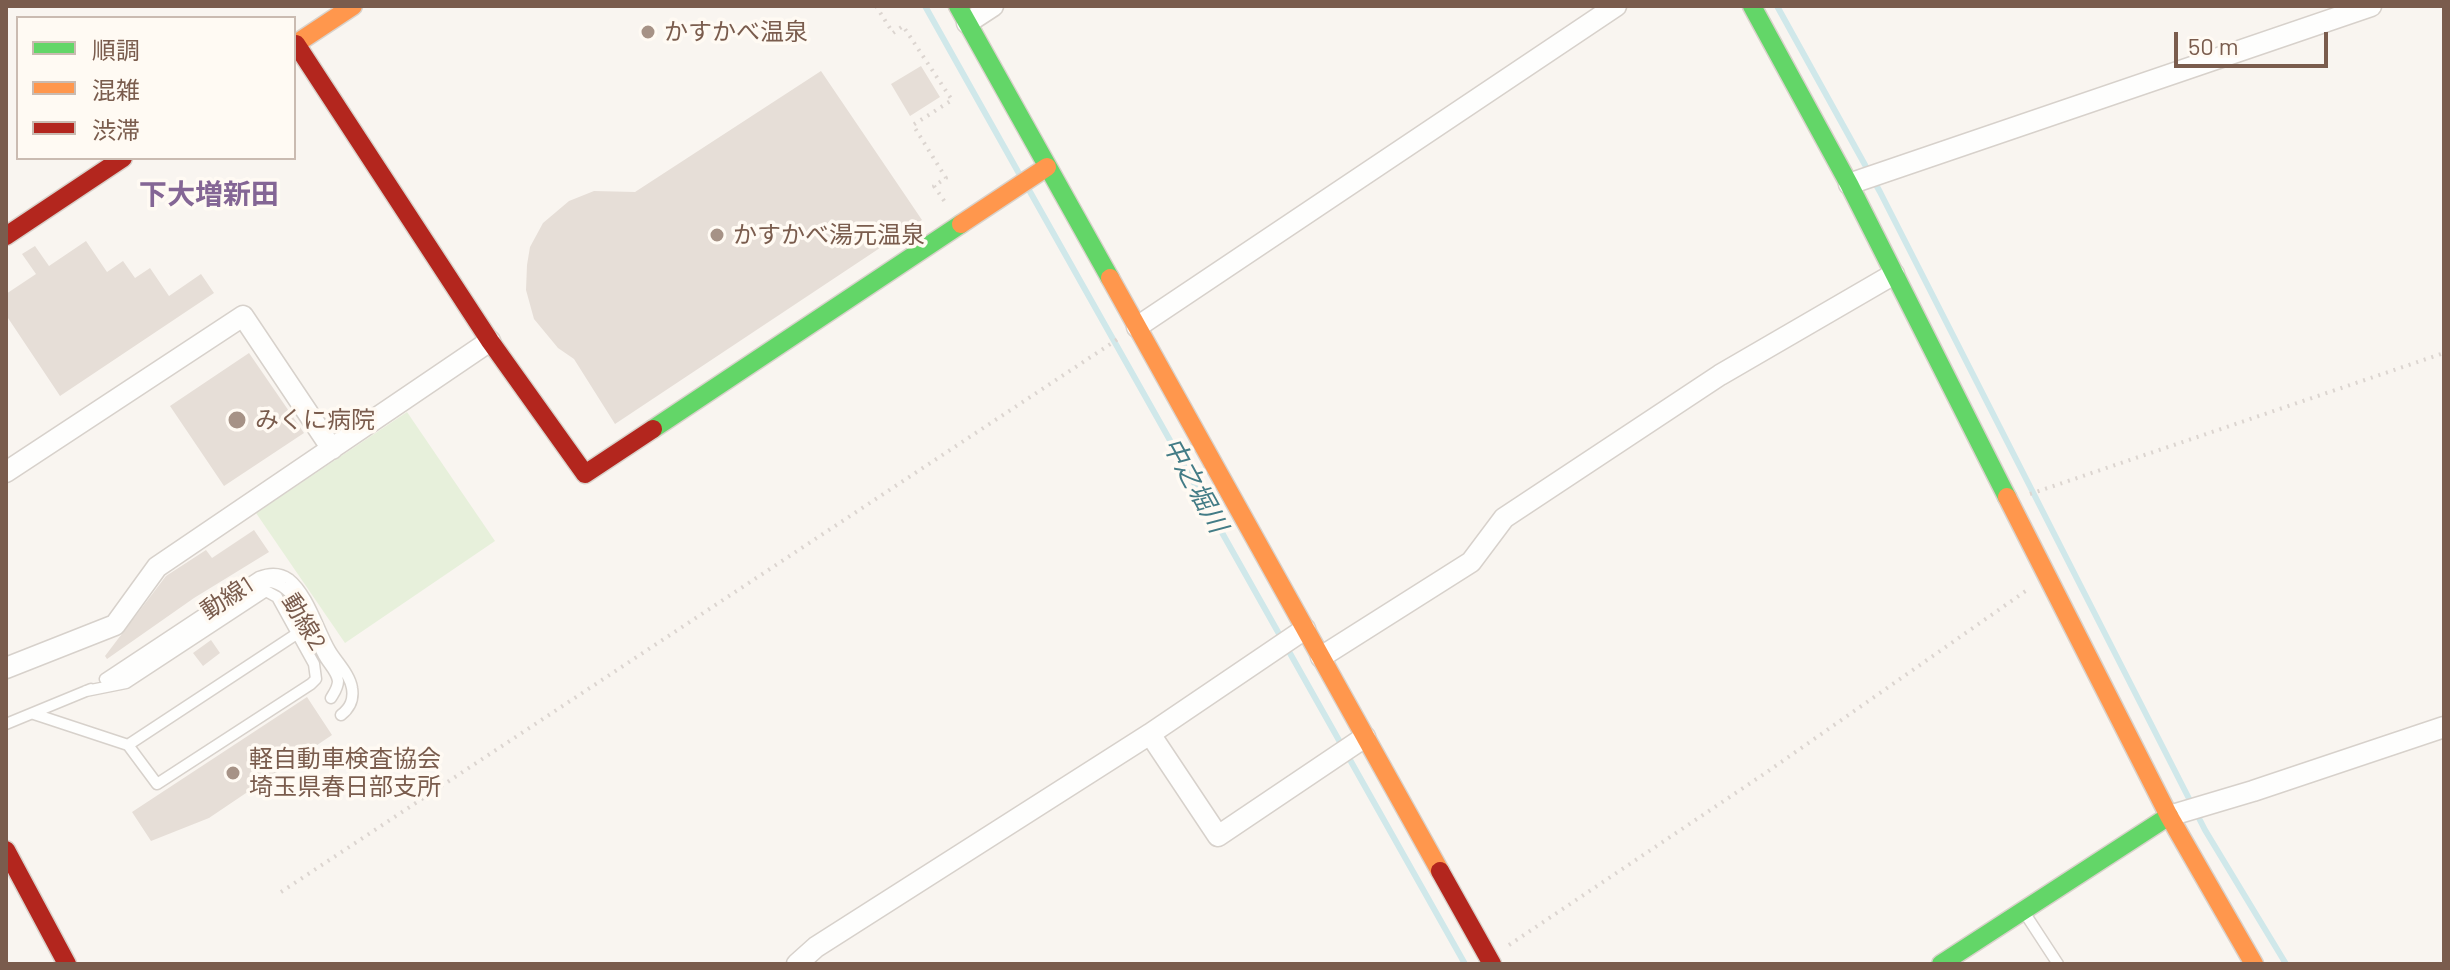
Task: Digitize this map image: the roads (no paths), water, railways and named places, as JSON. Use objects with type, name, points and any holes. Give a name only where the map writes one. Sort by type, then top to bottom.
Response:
[{"type":"street","points":[[296,43],[353,6]]},
{"type":"street","points":[[993,6],[962,14],[1041,170],[1137,327],[1490,961]]},
{"type":"street","points":[[1137,327],[1616,6]]},
{"type":"street","points":[[1752,6],[1854,183],[1894,274],[2047,576],[2175,815],[2196,866],[2254,964]]},
{"type":"street","points":[[1854,183],[2371,6]]},
{"type":"street","points":[[296,46],[490,341],[585,474],[1041,170]]},
{"type":"street","points":[[6,236],[120,160]]},
{"type":"street","points":[[1321,657],[1471,562],[1504,518],[1720,375],[1894,274]]},
{"type":"street","points":[[6,472],[243,316],[332,449]]},
{"type":"street","points":[[6,668],[115,625],[157,567],[490,341]]},
{"type":"street","points":[[797,964],[816,947],[1150,734],[1305,629]]},
{"type":"street","points":[[1941,964],[2175,815],[2444,727]]},
{"type":"street","points":[[1150,734],[1218,836],[1365,737]]},
{"type":"street","points":[[6,850],[67,964]]},
{"type":"lane","name":"動線1","points":[[120,673],[259,577],[274,574],[294,585],[315,616],[332,654],[350,681],[350,707],[341,715]]},
{"type":"lane","name":"動線2","points":[[120,673],[268,581],[282,585],[310,623],[323,655],[338,679],[331,698]]},
{"type":"lane","points":[[34,714],[128,745],[157,784],[316,679],[314,664],[298,633],[277,597],[266,591],[126,683],[86,691]]},
{"type":"lane","points":[[128,745],[298,633]]},
{"type":"lane","points":[[6,727],[120,673]]},
{"type":"lane","points":[[2023,911],[2058,964]]},
{"type":"waterway","name":"中之堀川","points":[[925,6],[1021,177]]},
{"type":"waterway","points":[[1777,6],[1880,192],[2205,830],[2286,964]]},
{"type":"waterway","name":"中之堀川","points":[[1029,190],[1465,964]]},
{"type":"place","name":"かすかべ温泉","points":[[648,32]]},
{"type":"place","name":"かすかべ湯元温泉","points":[[717,235]]},
{"type":"place","name":"みくに病院","points":[[237,420]]},
{"type":"place","name":"軽自動車検査協会 埼玉県春日部支所","points":[[233,773]]},
{"type":"district","name":"下大増新田","points":[[209,195]]}]
